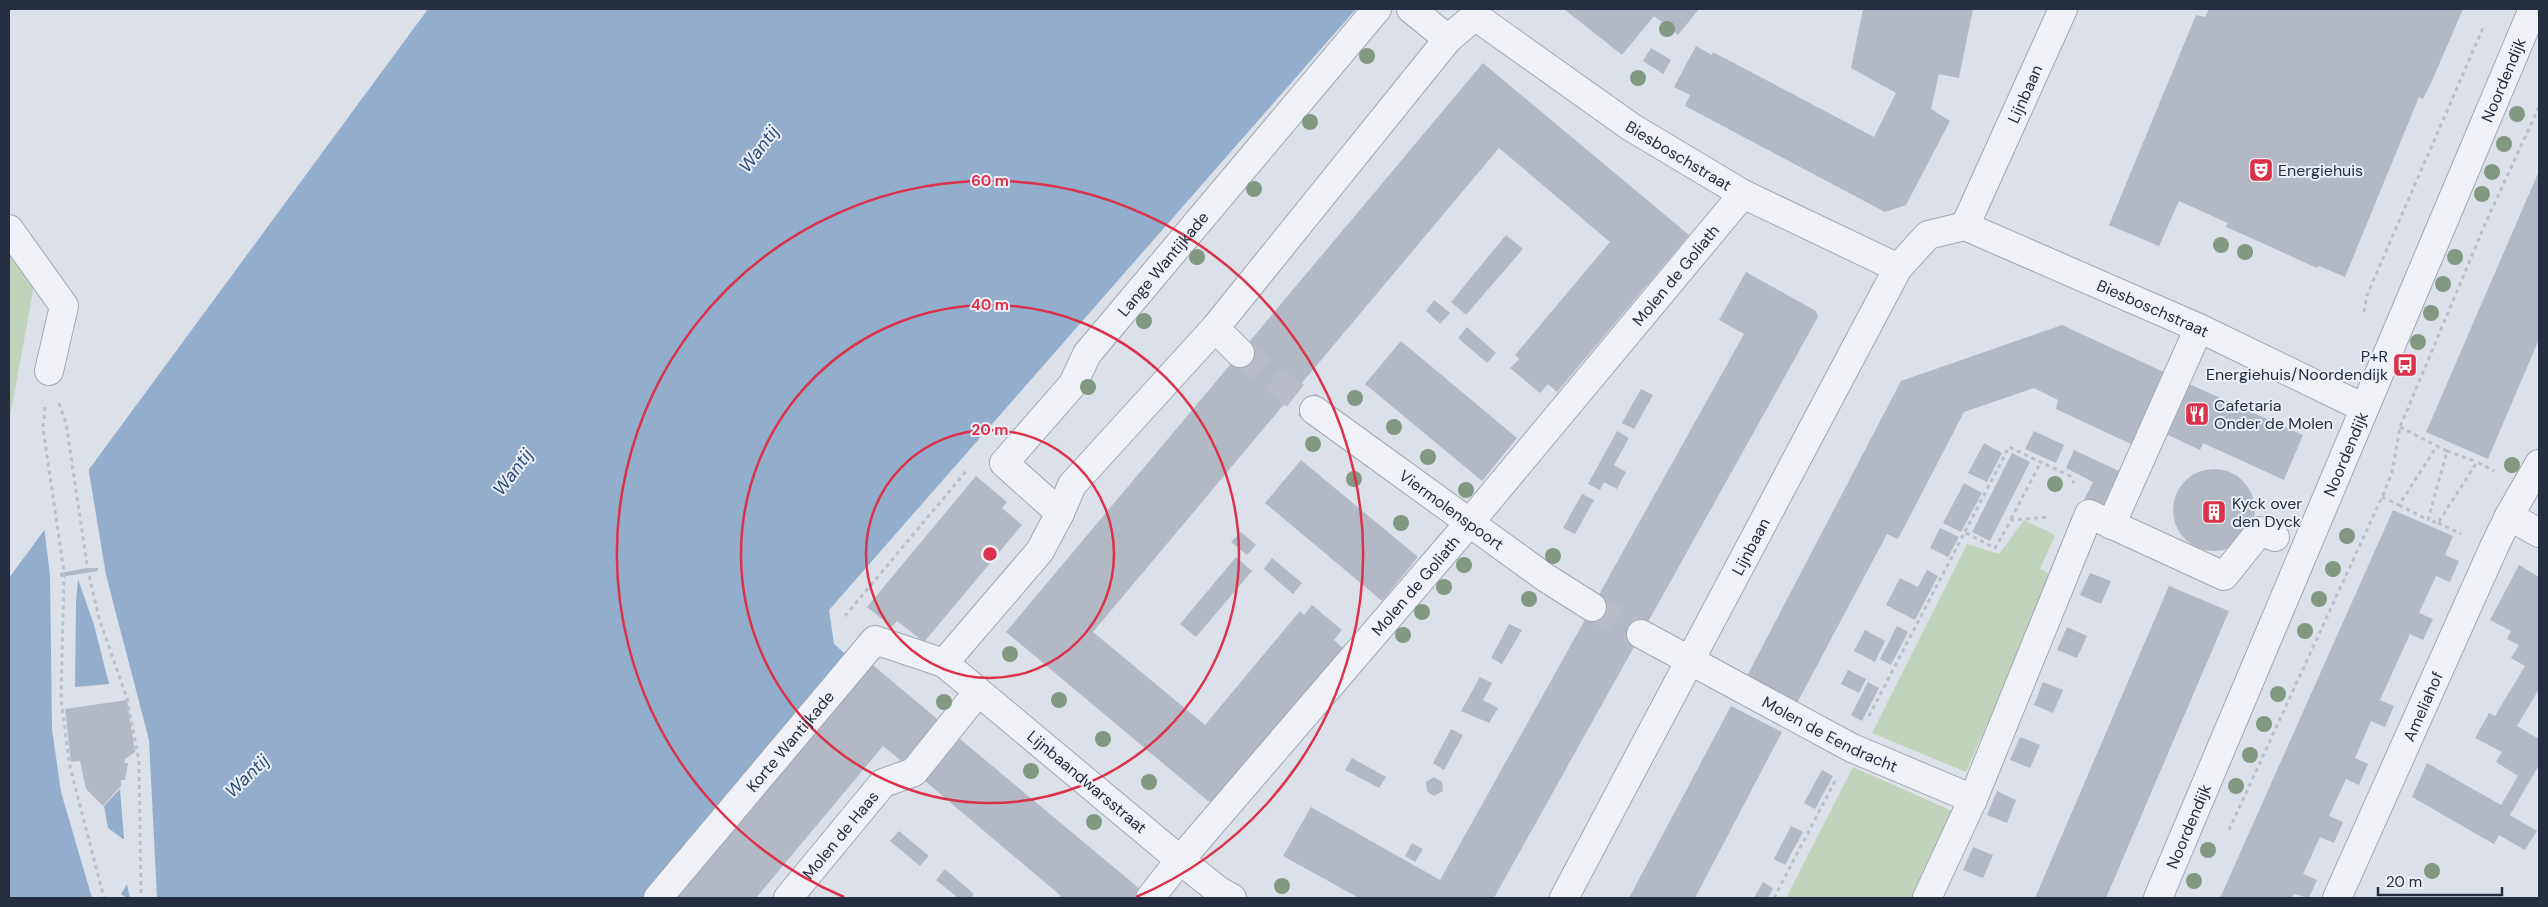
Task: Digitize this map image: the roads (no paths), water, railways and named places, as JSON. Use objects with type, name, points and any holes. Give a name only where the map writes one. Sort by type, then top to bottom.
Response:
[{"type":"street","name":"Lange Wantijkade","points":[[1060,514],[1004,463],[1073,384],[1087,354],[1377,9]]},
{"type":"street","points":[[1411,9],[1448,39]]},
{"type":"street","name":"Lijnbaan","points":[[1564,898],[1898,268],[1928,235],[1965,226],[2063,9]]},
{"type":"street","name":"Noordendijk","points":[[2158,898],[2533,9]]},
{"type":"street","points":[[944,663],[1040,550],[1060,514],[1072,485],[1215,328],[1448,39],[1478,12]]},
{"type":"street","name":"Biesboschstraat","points":[[1478,12],[1630,127],[1743,194],[1898,268]]},
{"type":"street","name":"Molen de Goliath","points":[[1150,898],[1180,860],[1470,522],[1743,194]]},
{"type":"street","name":"Biesboschstraat","points":[[1965,226],[2199,328],[2364,408]]},
{"type":"street","points":[[9,229],[64,306],[49,372]]},
{"type":"street","points":[[1215,328],[1240,353]]},
{"type":"street","points":[[1927,898],[2100,520],[2199,328]]},
{"type":"street","name":"Viermolenspoort","points":[[1314,410],[1546,578],[1592,607]]},
{"type":"street","name":"Ameliahof","points":[[2338,898],[2509,516],[2539,464]]},
{"type":"street","points":[[2509,516],[2539,533]]},
{"type":"street","points":[[2100,520],[2224,576],[2260,531],[2275,537]]},
{"type":"street","points":[[1641,634],[1690,660]]},
{"type":"street","name":"Korte Wantijkade","points":[[658,898],[875,640],[944,663]]},
{"type":"street","name":"Molen de Eendracht","points":[[1690,660],[1852,748],[1973,799]]},
{"type":"street","name":"Lijnbaandwarsstraat","points":[[944,663],[1222,896]]},
{"type":"street","name":"Molen de Haas","points":[[788,898],[883,783],[914,772],[978,692]]},
{"type":"water","name":"Wantij","points":[[428,9],[1356,9],[829,610],[834,644],[850,658],[649,898],[9,898],[9,578]]},
{"type":"tunnel","points":[[1240,353],[1314,410]]},
{"type":"tunnel","points":[[1592,607],[1641,634]]},
{"type":"place","name":"Energiehuis","points":[[2261,170]]},
{"type":"place","name":"P+R Energiehuis/Noordendijk","points":[[2405,365]]},
{"type":"place","name":"Cafetaria Onder de Molen","points":[[2197,414]]},
{"type":"place","name":"Kyck over den Dyck","points":[[2214,512]]}]
